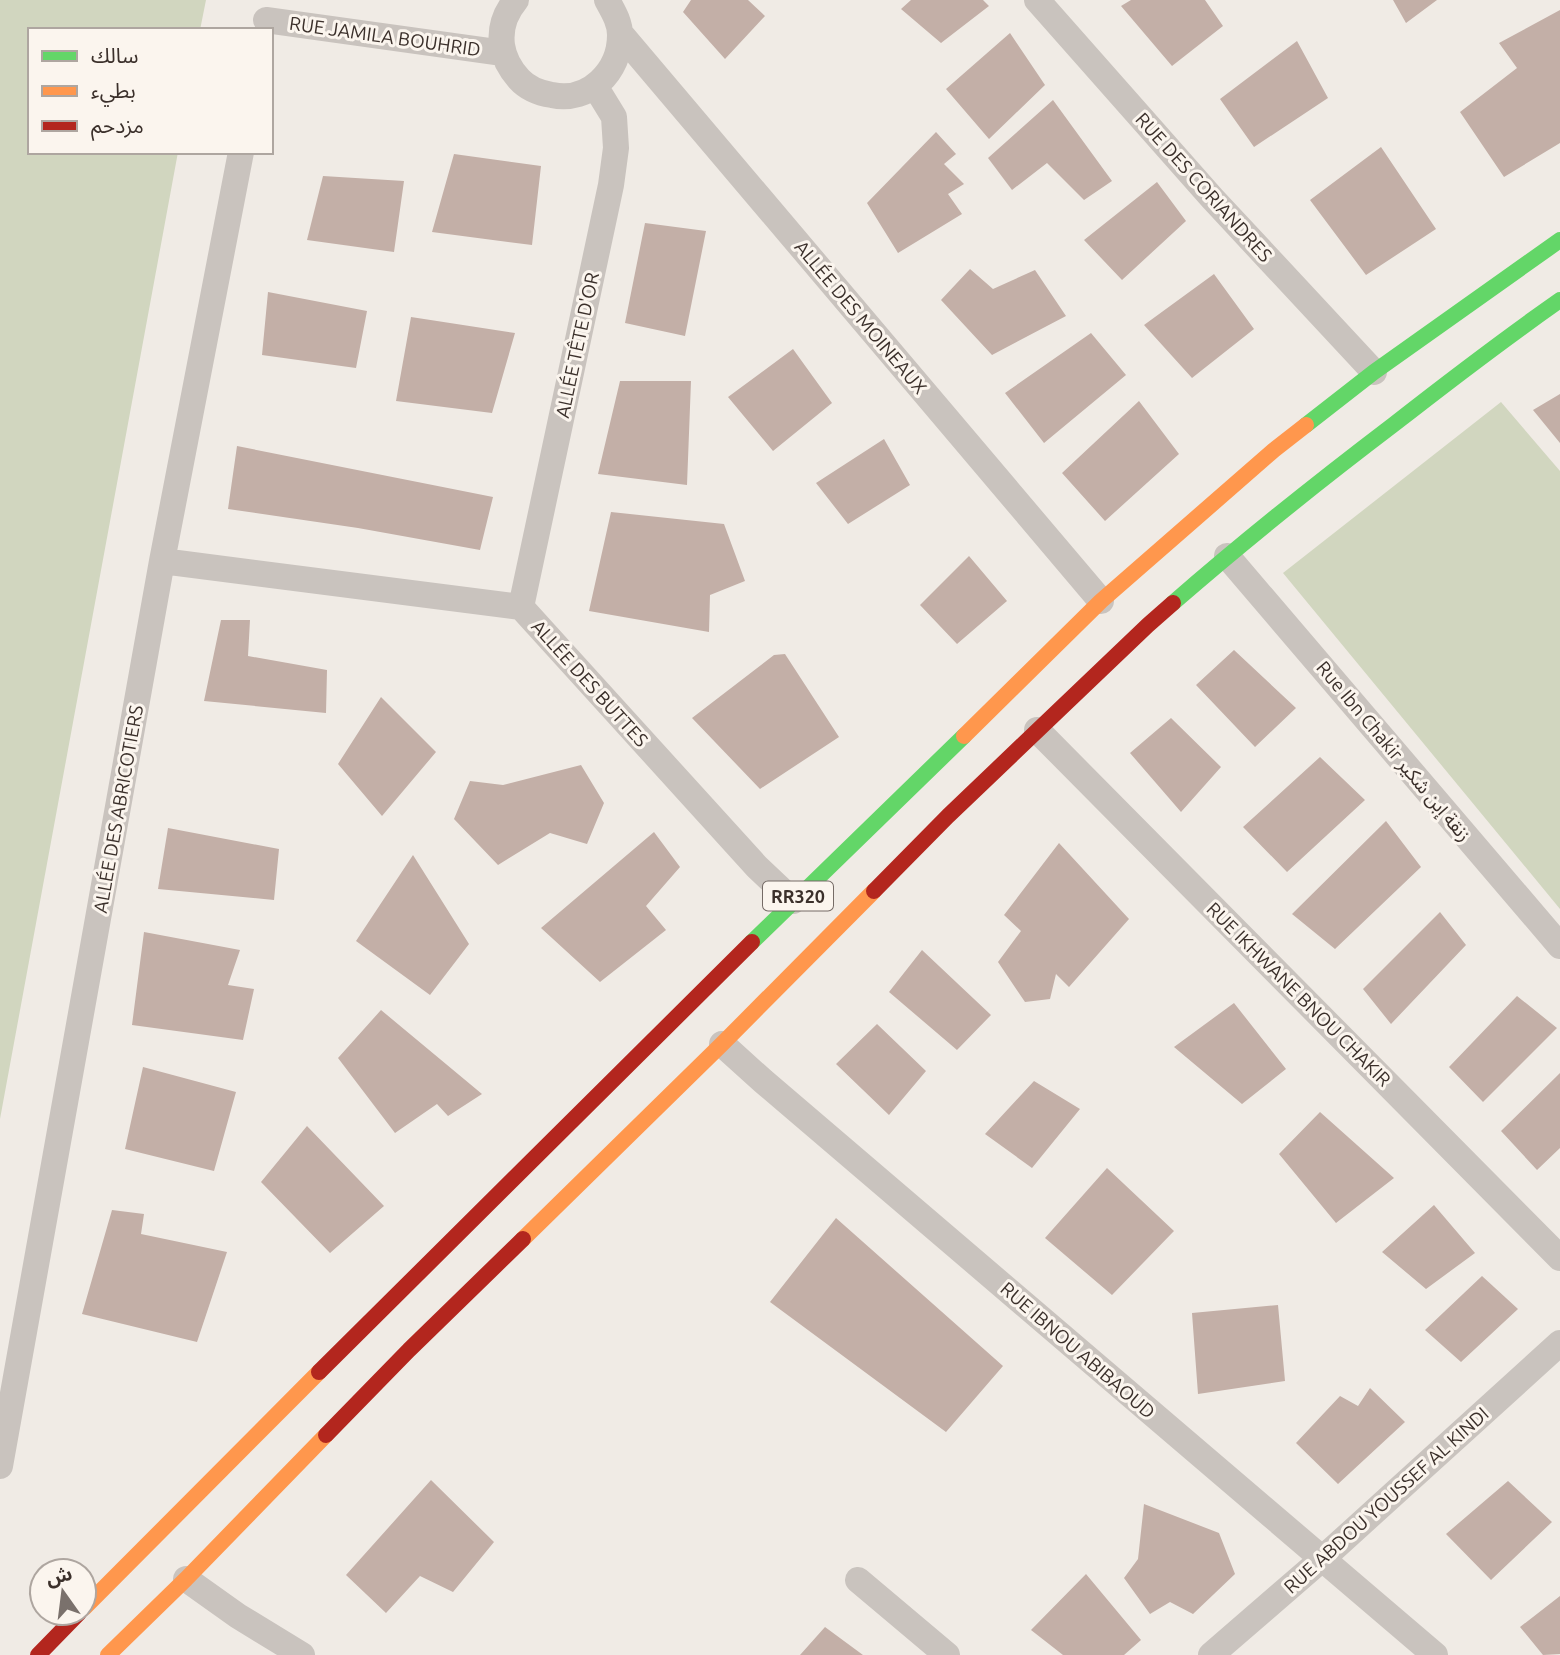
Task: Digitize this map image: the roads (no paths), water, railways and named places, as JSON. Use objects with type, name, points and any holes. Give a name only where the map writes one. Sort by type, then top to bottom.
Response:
[{"type":"main road","name":"RR320","points":[[98,1594],[793,901],[928,773],[1101,601],[1275,450],[1374,372],[1560,240]]},
{"type":"main road","name":"RR320","points":[[108,1655],[186,1579],[409,1350],[722,1044],[948,816],[1148,625],[1227,556],[1416,406],[1560,300]]},
{"type":"main road","points":[[38,1655],[65,1627]]},
{"type":"street","points":[[516,0],[505,18],[501,36],[503,53],[511,70],[524,84],[540,93],[559,97],[578,94],[595,86],[610,71],[618,53],[620,33]]},
{"type":"street","name":"ALLÉE DES MOINEAUX","points":[[607,0],[616,15],[620,33],[1101,601]]},
{"type":"street","name":"RUE DES CORIANDRES","points":[[1037,0],[1212,198],[1374,372]]},
{"type":"street","name":"RUE JAMILA BOUHRID","points":[[267,16],[503,53]]},
{"type":"street","name":"ALLÉE TÊTE D'OR","points":[[521,607],[611,186],[616,148],[614,117],[595,86]]},
{"type":"street","name":"ALLÉE DES ABRICOTIERS","points":[[0,1466],[162,561],[241,154]]},
{"type":"street","name":"Rue Ibn Chakir زنقة إبن شكير","points":[[1227,556],[1560,946]]},
{"type":"street","name":"ALLÉE DES BUTTES","points":[[162,561],[521,607],[757,867],[793,901]]},
{"type":"street","name":"RUE IKHWANE BNOU CHAKIR","points":[[1037,730],[1560,1258]]},
{"type":"street","name":"RUE IBNOU ABIBAOUD","points":[[722,1044],[1435,1655]]},
{"type":"street","name":"RUE ABDOU YOUSSEF AL KINDI","points":[[1211,1655],[1322,1559],[1560,1343]]},
{"type":"street","points":[[186,1579],[302,1655]]},
{"type":"street","points":[[858,1580],[947,1655]]}]
